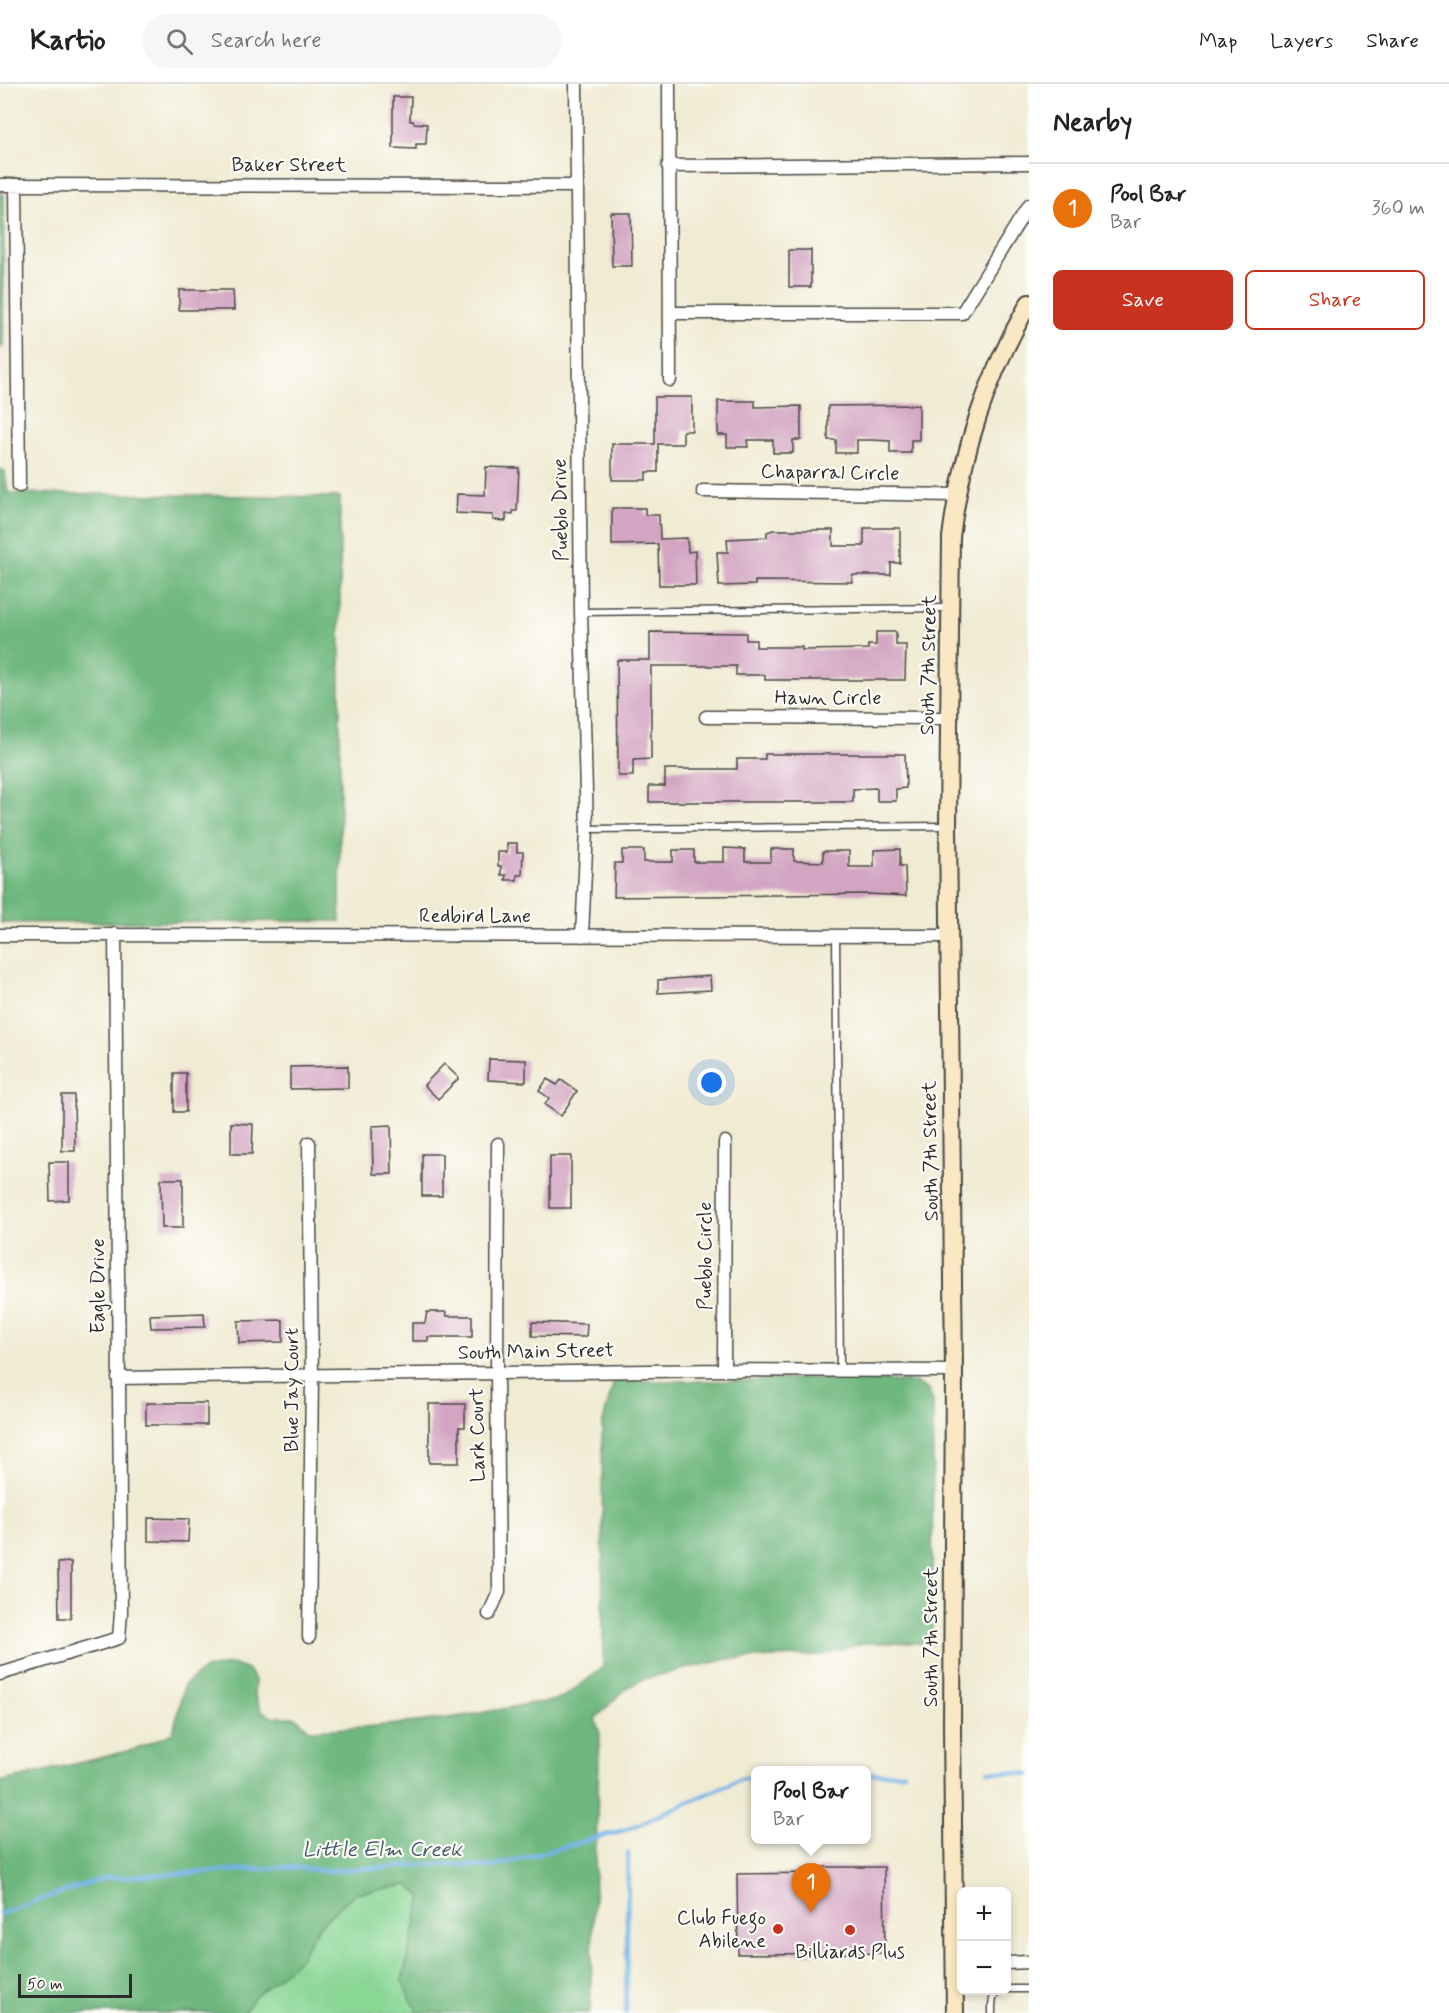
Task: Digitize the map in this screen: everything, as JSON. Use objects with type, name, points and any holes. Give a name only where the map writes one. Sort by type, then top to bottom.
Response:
[{"type":"main road","name":"South 7th Street","points":[[957,1941],[952,1789],[954,1371],[948,826],[951,537],[956,495],[974,425],[1010,336],[1029,303]]},
{"type":"main road","name":"South 7th Street","points":[[955,2013],[957,1980]]},
{"type":"street","name":"Pueblo Drive","points":[[576,84],[581,612],[587,829],[582,936]]},
{"type":"street","points":[[669,84],[670,380]]},
{"type":"street","points":[[668,166],[1029,163]]},
{"type":"street","name":"Baker Street","points":[[0,185],[578,186]]},
{"type":"street","points":[[16,185],[19,486]]},
{"type":"street","points":[[670,313],[962,313],[1029,205]]},
{"type":"street","name":"Chaparral Circle","points":[[703,491],[956,495]]},
{"type":"street","name":"Hawn Circle","points":[[706,717],[950,718]]},
{"type":"street","name":"Eagle Drive","points":[[0,1674],[119,1638],[121,1613],[115,934]]},
{"type":"street","name":"Redbird Lane","points":[[0,935],[949,936]]},
{"type":"street","name":"Pueblo Circle","points":[[724,1370],[725,1142]]},
{"type":"street","name":"Blue Jay Court","points":[[309,1143],[312,1376],[309,1638]]},
{"type":"street","name":"Lark Court","points":[[489,1614],[499,1592],[498,1144]]},
{"type":"street","name":"South Main Street","points":[[118,1378],[724,1370],[954,1371]]},
{"type":"street","points":[[1011,1963],[1029,1962]]},
{"type":"lane","points":[[581,612],[951,608]]},
{"type":"lane","points":[[587,829],[948,826]]},
{"type":"lane","points":[[836,936],[840,1370]]},
{"type":"lane","points":[[1011,1989],[1029,1989]]},
{"type":"lane","points":[[992,2013],[994,1995]]},
{"type":"green space","points":[[0,194],[4,194],[3,347],[0,347]]},
{"type":"green space","points":[[0,469],[5,471],[8,493],[340,497],[340,921],[1,923]]},
{"type":"green space","points":[[807,1378],[915,1382],[928,1390],[933,1401],[932,1643],[863,1643],[822,1655],[728,1659],[644,1679],[625,1689],[595,1719],[600,1734],[590,2013],[418,2013],[402,1981],[422,1897],[409,1885],[355,1893],[319,1926],[299,1959],[254,1997],[243,2013],[0,2013],[0,1782],[136,1749],[173,1733],[184,1685],[205,1669],[232,1664],[248,1670],[255,1680],[254,1694],[261,1711],[274,1717],[296,1717],[310,1730],[392,1725],[446,1718],[551,1701],[562,1697],[603,1667],[602,1425],[614,1381],[743,1381]]},
{"type":"green space","points":[[409,1885],[422,1897],[402,1981],[418,2013],[243,2013],[254,1997],[298,1959],[319,1926],[355,1893]]},
{"type":"building","points":[[393,97],[411,97],[410,121],[427,124],[426,144],[416,144],[416,149],[393,148]]},
{"type":"building","points":[[611,213],[631,213],[632,266],[612,266]]},
{"type":"building","points":[[789,250],[811,250],[811,287],[789,287]]},
{"type":"building","points":[[179,290],[233,290],[234,310],[179,310]]},
{"type":"building","points":[[655,397],[692,397],[692,431],[683,431],[683,444],[658,444],[658,472],[646,472],[646,480],[612,480],[612,444],[655,444]]},
{"type":"building","points":[[718,401],[755,401],[755,407],[801,406],[801,440],[793,440],[793,453],[773,453],[773,440],[747,440],[748,447],[727,447],[727,435],[718,435]]},
{"type":"building","points":[[919,405],[919,440],[911,440],[911,453],[890,453],[890,441],[857,440],[857,453],[836,453],[836,440],[828,440],[828,406]]},
{"type":"building","points":[[486,467],[519,468],[517,511],[513,511],[513,514],[506,513],[506,521],[493,520],[493,515],[456,513],[457,494],[485,495]]},
{"type":"building","points":[[612,508],[645,508],[645,515],[659,515],[660,539],[687,538],[688,552],[695,551],[696,585],[659,585],[658,544],[612,545]]},
{"type":"building","points":[[864,528],[900,528],[900,563],[891,563],[891,575],[852,575],[852,582],[755,581],[755,585],[719,586],[717,552],[728,552],[727,539],[767,537],[767,532],[773,530],[833,530],[833,546],[864,546]]},
{"type":"building","points":[[650,632],[746,633],[746,640],[756,640],[756,647],[802,647],[802,650],[868,649],[868,645],[876,645],[876,632],[896,632],[896,645],[906,645],[905,680],[765,680],[765,675],[736,675],[736,666],[651,666],[651,759],[633,760],[633,776],[618,776],[617,660],[650,660]]},
{"type":"building","points":[[765,754],[905,754],[906,788],[896,789],[896,801],[877,801],[877,788],[853,789],[853,802],[649,802],[649,786],[665,786],[665,769],[737,769],[737,759],[765,759]]},
{"type":"building","points":[[507,843],[517,843],[517,852],[523,852],[522,875],[517,875],[517,880],[505,880],[506,875],[501,875],[501,866],[498,866],[498,852],[507,852]]},
{"type":"building","points":[[724,848],[745,849],[745,862],[771,862],[771,849],[794,849],[794,861],[823,862],[823,851],[849,851],[849,867],[874,867],[874,850],[900,849],[900,866],[905,866],[906,896],[869,894],[614,897],[615,863],[622,863],[622,850],[644,850],[644,862],[673,862],[673,850],[694,850],[694,862],[724,862]]},
{"type":"building","points":[[710,976],[711,990],[658,993],[658,980]]},
{"type":"building","points":[[489,1059],[526,1060],[526,1082],[488,1080]]},
{"type":"building","points":[[444,1064],[459,1078],[438,1099],[424,1085]]},
{"type":"building","points":[[348,1066],[348,1088],[290,1089],[290,1067]]},
{"type":"building","points":[[174,1073],[186,1073],[186,1112],[174,1112]]},
{"type":"building","points":[[547,1079],[557,1085],[561,1080],[577,1091],[561,1116],[545,1105],[549,1098],[539,1091]]},
{"type":"building","points":[[62,1095],[74,1095],[75,1151],[62,1151]]},
{"type":"building","points":[[231,1123],[253,1124],[252,1154],[231,1154]]},
{"type":"building","points":[[391,1125],[392,1174],[373,1174],[372,1126]]},
{"type":"building","points":[[422,1154],[442,1154],[442,1196],[422,1196]]},
{"type":"building","points":[[550,1156],[571,1156],[571,1208],[550,1208]]},
{"type":"building","points":[[49,1162],[69,1162],[69,1200],[50,1201]]},
{"type":"building","points":[[161,1179],[183,1179],[183,1228],[162,1228]]},
{"type":"building","points":[[427,1312],[446,1312],[447,1316],[472,1316],[472,1337],[428,1337],[428,1341],[412,1341],[412,1323],[425,1323]]},
{"type":"building","points":[[204,1313],[205,1327],[151,1328],[150,1315]]},
{"type":"building","points":[[283,1320],[283,1342],[239,1343],[238,1321]]},
{"type":"building","points":[[532,1322],[587,1324],[586,1337],[532,1336]]},
{"type":"building","points":[[146,1403],[207,1403],[207,1425],[146,1425]]},
{"type":"building","points":[[429,1404],[465,1404],[465,1427],[459,1427],[459,1463],[429,1463]]},
{"type":"building","points":[[148,1518],[189,1519],[188,1542],[148,1541]]},
{"type":"building","points":[[71,1562],[71,1618],[59,1618],[58,1563]]},
{"type":"building","points":[[819,1867],[884,1867],[885,1953],[738,1954],[737,1874],[819,1873]]},
{"type":"waterway","name":"Little Elm Creek","points":[[988,1771],[1029,1774]]},
{"type":"waterway","name":"Little Elm Creek","points":[[871,1774],[904,1773]]},
{"type":"waterway","name":"Little Elm Creek","points":[[0,1914],[103,1878],[293,1867],[325,1871],[440,1864],[491,1867],[628,1829],[743,1778],[751,1778]]},
{"type":"waterway","points":[[626,2013],[628,1853]]},
{"type":"place","name":"Pool Bar","points":[[811,1913]]},
{"type":"place","name":"Club Fuego Abilene","points":[[778,1929]]},
{"type":"place","name":"Billiards Plus","points":[[850,1930]]}]
